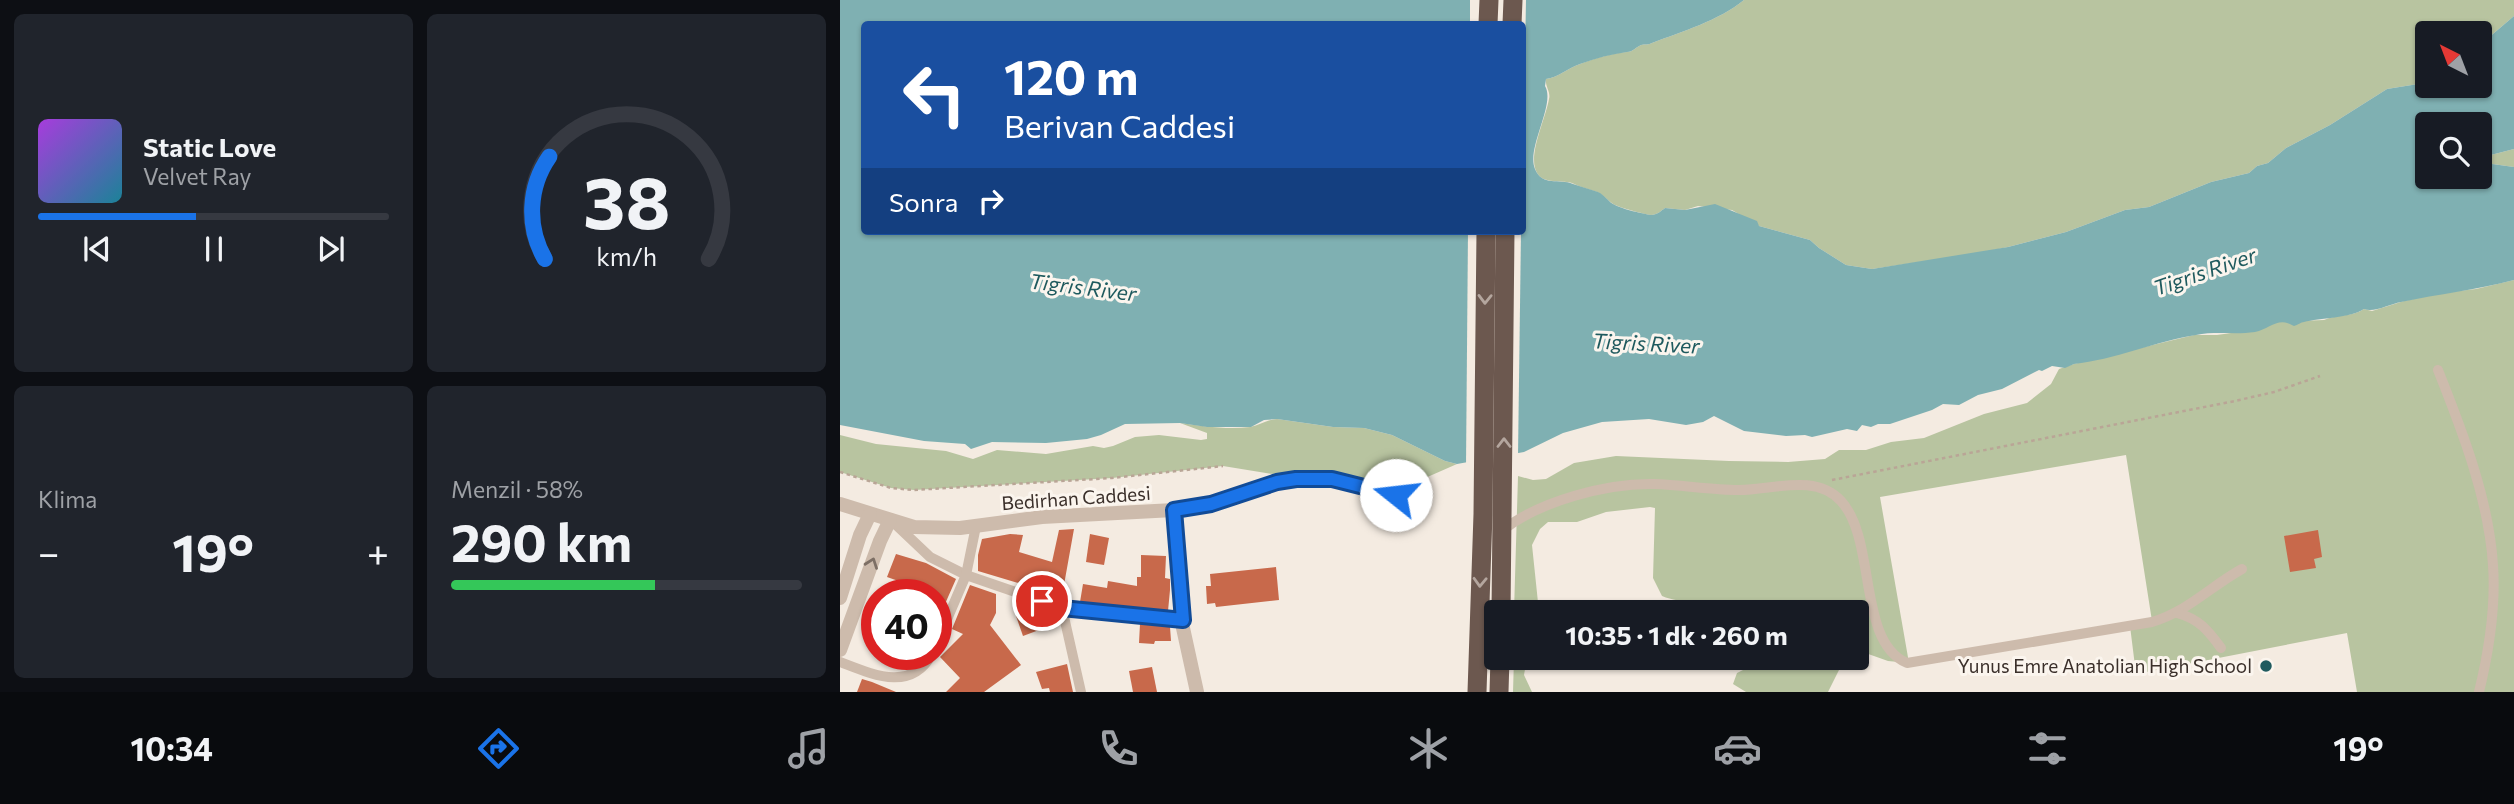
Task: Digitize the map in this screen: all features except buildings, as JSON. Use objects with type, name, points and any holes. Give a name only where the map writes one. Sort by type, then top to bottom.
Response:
[{"type":"highway","points":[[1488,21],[1489,0]]},
{"type":"highway","points":[[1513,0],[1513,21]]},
{"type":"highway","points":[[1477,692],[1483,514],[1486,235]]},
{"type":"highway","points":[[1501,600],[1505,235]]},
{"type":"highway","points":[[1499,692],[1500,670]]},
{"type":"street","points":[[2438,370],[2461,427],[2476,479],[2493,565],[2489,646],[2479,692]]},
{"type":"street","name":"Bedirhan Caddesi","points":[[840,504],[914,527],[960,528],[1042,517],[1174,510],[1211,504],[1277,482],[1296,479],[1332,479],[1396,495]]},
{"type":"street","points":[[1503,520],[1517,519],[1562,500],[1632,485],[1742,490],[1815,484],[1827,489],[1850,512],[1856,527],[1878,626],[1889,650],[1907,663],[2145,624],[2177,613],[2242,569]]},
{"type":"street","points":[[1174,510],[1183,620],[1197,692]]},
{"type":"street","points":[[840,598],[860,535],[870,514]]},
{"type":"street","points":[[840,650],[890,520],[930,557],[965,575],[1062,608],[1183,620]]},
{"type":"street","points":[[952,606],[965,575],[976,526]]},
{"type":"street","points":[[1062,608],[1081,692]]},
{"type":"street","points":[[2177,613],[2201,623],[2221,648]]},
{"type":"street","points":[[840,662],[887,680],[902,682],[914,677],[921,670]]},
{"type":"path","points":[[1815,484],[2235,401],[2320,376]]},
{"type":"path","points":[[840,472],[891,488],[914,490],[1112,478],[1223,466]]},
{"type":"green space","points":[[1744,0],[2514,0],[2514,16],[2492,35],[2492,21],[2415,21],[2415,84],[2387,89],[2330,125],[2286,148],[2268,163],[2257,166],[2249,173],[2211,182],[2149,207],[2125,210],[2066,232],[2008,247],[1872,269],[1846,265],[1810,240],[1759,226],[1732,210],[1698,206],[1685,210],[1665,208],[1651,215],[1615,205],[1597,192],[1572,183],[1545,180],[1537,174],[1534,161],[1536,143],[1549,96],[1546,79],[1586,62],[1651,44],[1700,25]]},
{"type":"green space","points":[[2514,149],[2514,167],[2492,164],[2492,155]]},
{"type":"green space","points":[[2514,280],[2514,692],[2357,692],[2347,633],[2136,674],[2130,626],[2152,621],[2126,455],[1880,497],[1909,663],[1888,661],[1869,654],[1869,600],[1677,600],[1662,596],[1653,578],[1655,508],[1650,507],[1606,512],[1577,522],[1548,522],[1540,529],[1532,545],[1538,600],[1514,600],[1518,476],[1533,480],[1546,479],[1574,463],[1616,456],[1788,462],[1825,459],[1839,450],[1866,450],[1891,442],[1924,438],[1984,414],[2027,403],[2051,384],[2059,369],[2074,364],[2194,335],[2253,332],[2276,322],[2324,320],[2441,293],[2476,289]]},
{"type":"green space","points":[[1277,419],[1333,427],[1364,428],[1392,435],[1445,461],[1457,464],[1391,493],[1223,466],[1112,478],[914,490],[891,488],[840,472],[840,435],[876,444],[946,451],[973,459],[997,450],[1046,454],[1093,446],[1104,448],[1135,437],[1159,435],[1201,440],[1207,439],[1207,433],[1180,423],[1241,428]]},
{"type":"green space","points":[[1514,670],[1525,670],[1524,675],[1532,692],[1513,692]]},
{"type":"green space","points":[[1743,670],[1839,670],[1828,692],[1746,692],[1733,684],[1737,673]]},
{"type":"water","name":"Tigris River","points":[[840,0],[1744,0],[1700,25],[1631,51],[1586,62],[1546,79],[1547,104],[1534,150],[1535,169],[1538,175],[1546,180],[1568,182],[1595,191],[1618,207],[1651,215],[1665,208],[1685,210],[1715,204],[1757,221],[1759,226],[1810,240],[1846,265],[1872,269],[2008,247],[2066,232],[2125,210],[2149,207],[2211,182],[2249,173],[2257,166],[2268,163],[2286,148],[2330,125],[2387,89],[2415,84],[2415,98],[2492,98],[2492,35],[2514,16],[2514,149],[2492,155],[2492,112],[2415,112],[2415,189],[2492,189],[2492,164],[2514,167],[2514,280],[2377,309],[2364,309],[2294,326],[2283,322],[2255,332],[2196,335],[2065,368],[2052,366],[1959,405],[1943,404],[1890,424],[1871,427],[1862,425],[1857,431],[1847,429],[1812,437],[1744,431],[1714,416],[1703,422],[1686,425],[1649,419],[1602,422],[1563,433],[1524,452],[1457,464],[1445,461],[1392,435],[1364,428],[1333,427],[1277,419],[1264,420],[1251,427],[1207,427],[1180,423],[1125,424],[1087,439],[1046,443],[992,442],[971,449],[965,444],[924,441],[840,425]]},
{"type":"pier","points":[[1470,0],[1526,0],[1526,21],[1470,21]]},
{"type":"pier","points":[[1468,235],[1521,235],[1518,456],[1466,467]]},
{"type":"place","name":"Yunus Emre Anatolian High School","points":[[2266,666]]},
{"type":"route","points":[[1042,601],[1062,608],[1183,620],[1174,510],[1211,504],[1277,482],[1296,479],[1332,479],[1396,495]]}]
